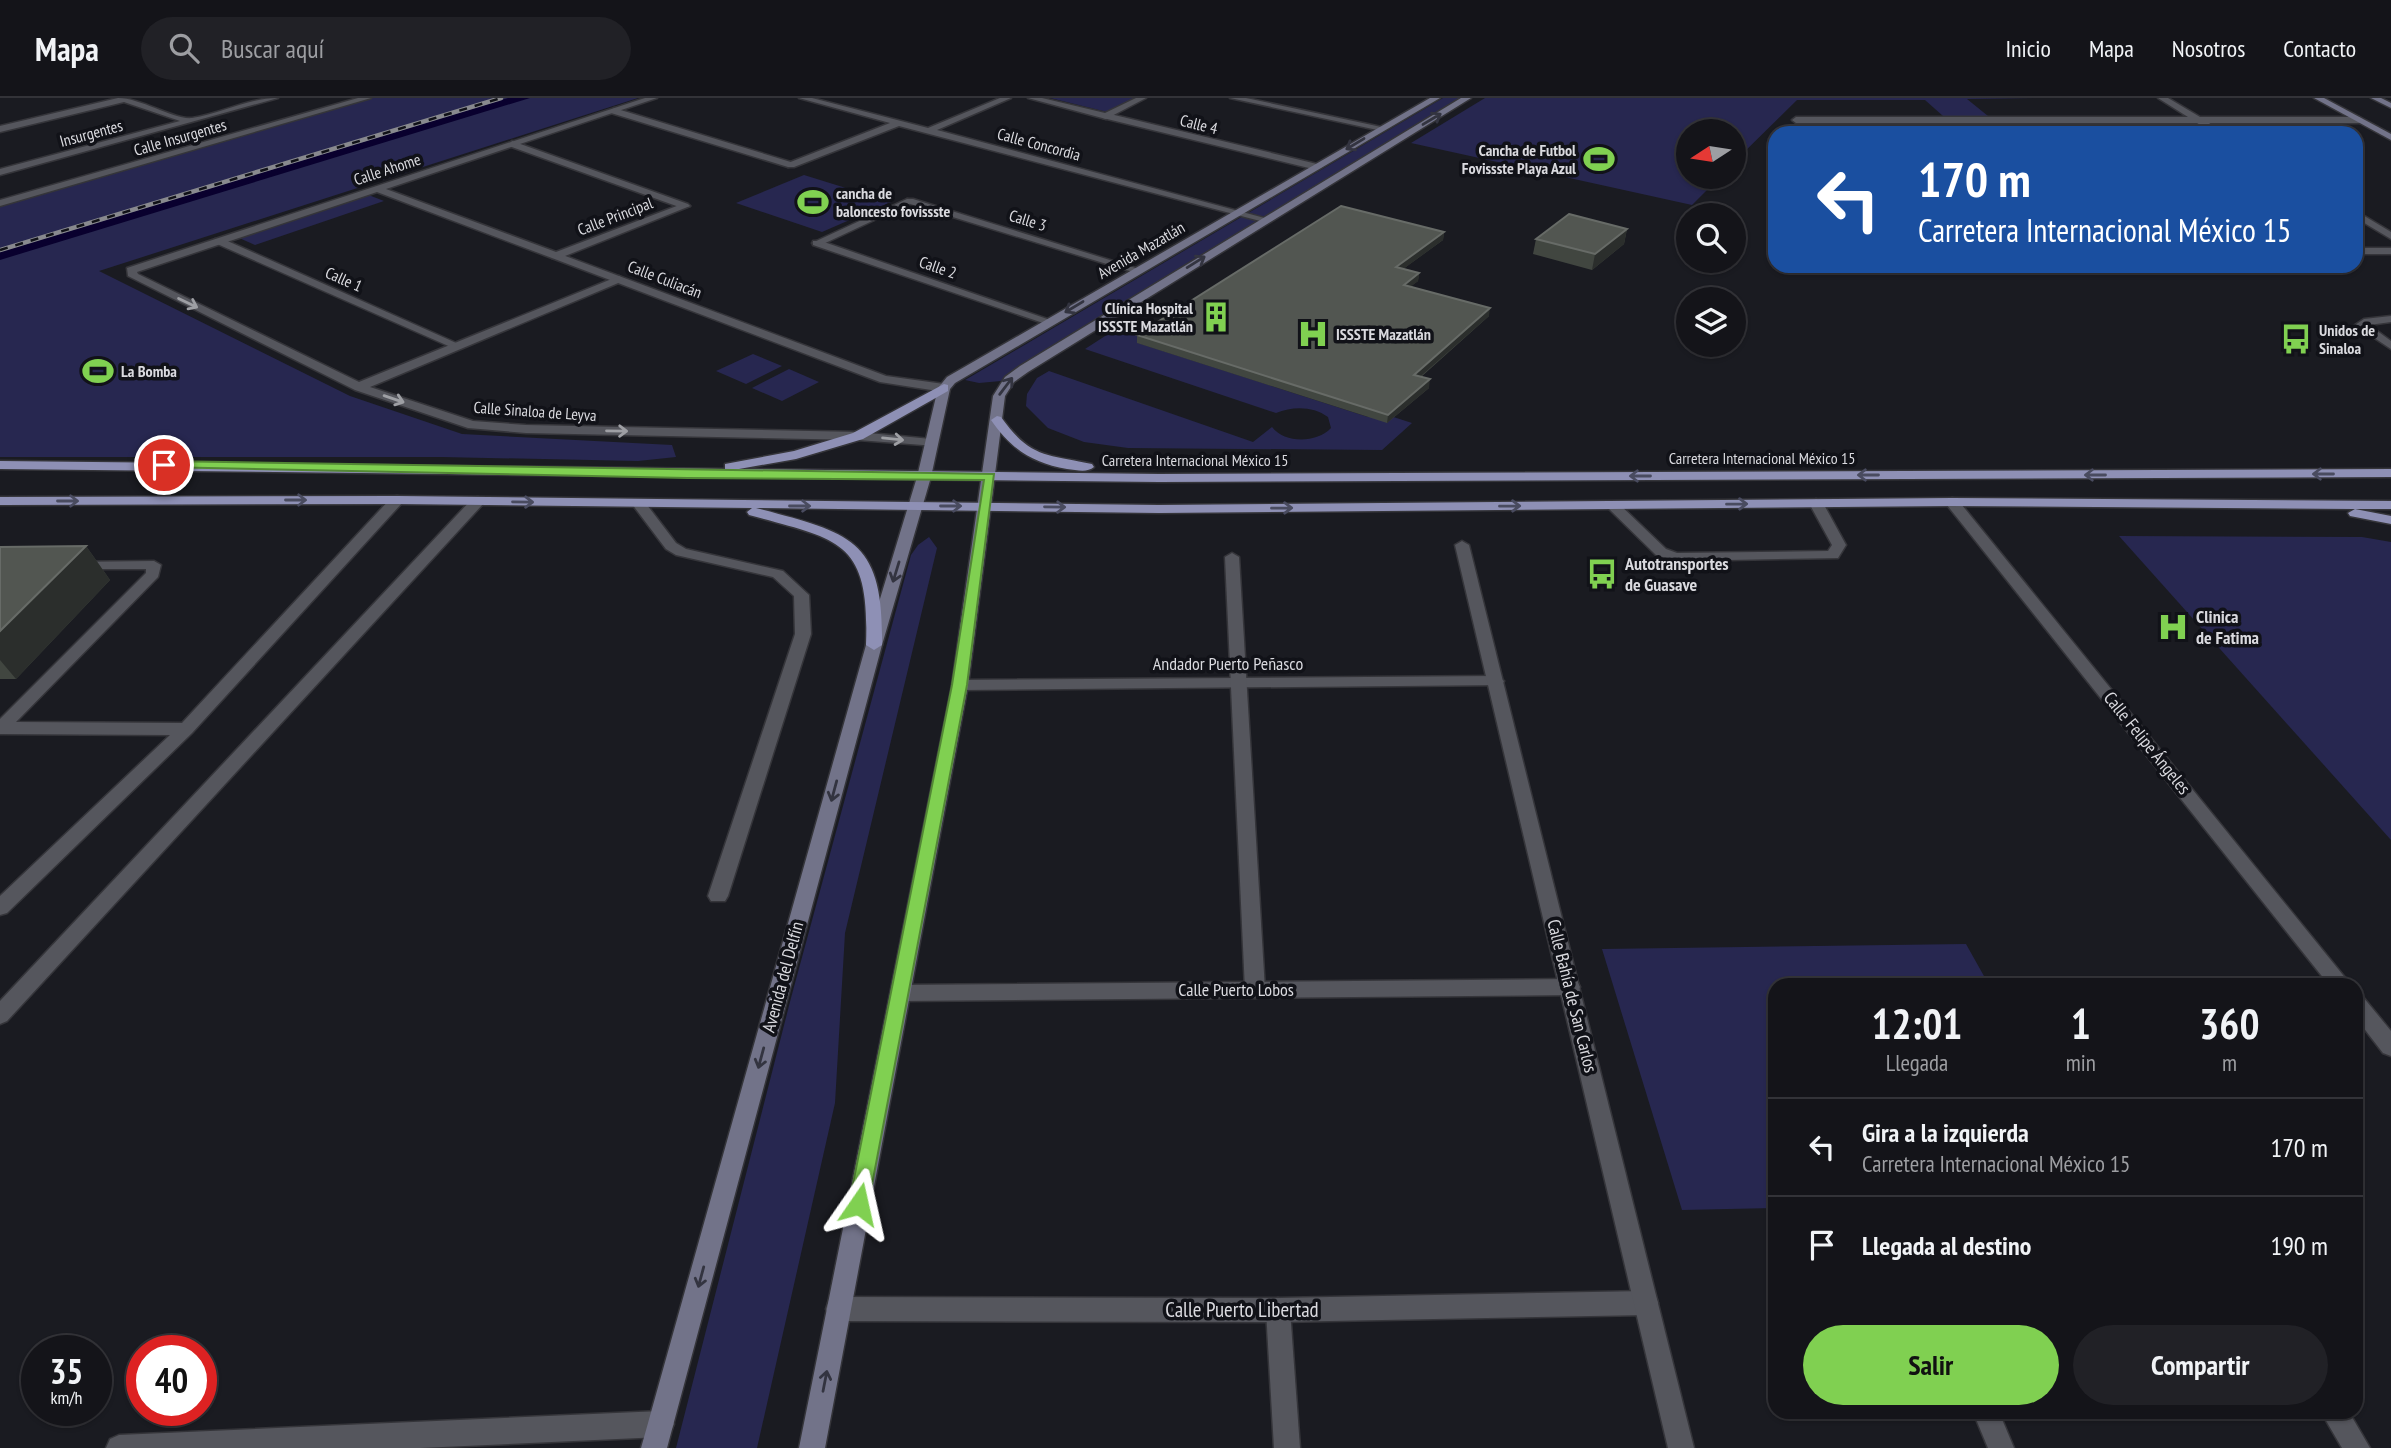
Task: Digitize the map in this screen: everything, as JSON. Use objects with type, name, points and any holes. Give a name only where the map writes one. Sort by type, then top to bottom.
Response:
[{"type":"main road","points":[[687,475],[796,455],[858,436],[944,388]]},
{"type":"main road","points":[[998,420],[1010,441],[1045,461],[1130,471],[1159,478]]},
{"type":"main road","name":"Carretera Internacional México 15","points":[[0,465],[219,465],[687,475],[1159,478],[2391,473]]},
{"type":"main road","points":[[0,501],[397,500],[1159,509],[1952,502],[2391,505]]},
{"type":"main road","points":[[2313,505],[2391,520]]},
{"type":"main road","points":[[734,506],[824,532],[854,550],[872,576],[877,608],[874,645]]},
{"type":"street","name":"Insurgentes","points":[[0,172],[274,98]]},
{"type":"street","name":"Calle Insurgentes","points":[[0,203],[367,98]]},
{"type":"street","name":"Calle Ahome","points":[[131,270],[653,98]]},
{"type":"street","name":"Calle Concordia","points":[[803,98],[1267,220]]},
{"type":"street","points":[[928,131],[1007,98]]},
{"type":"street","name":"Calle 4","points":[[1032,98],[1317,167]]},
{"type":"street","points":[[1106,116],[1142,98]]},
{"type":"street","points":[[1234,98],[1382,128]]},
{"type":"street","name":"Avenida Mazatlán","points":[[944,388],[951,380],[1050,321],[1436,98]]},
{"type":"street","points":[[813,1448],[960,685],[998,420],[999,396],[1009,380],[1467,98]]},
{"type":"street","points":[[2162,98],[2209,126]]},
{"type":"street","points":[[2318,98],[2391,137]]},
{"type":"street","points":[[2375,98],[2391,106]]},
{"type":"street","name":"Insurgentes","points":[[124,99],[189,121]]},
{"type":"street","points":[[0,130],[124,99]]},
{"type":"street","points":[[614,111],[791,165],[899,123]]},
{"type":"street","points":[[0,124],[37,120]]},
{"type":"street","points":[[1797,120],[2359,120]]},
{"type":"street","points":[[2061,120],[2070,126]]},
{"type":"street","name":"Calle Principal","points":[[512,144],[685,206],[556,256]]},
{"type":"street","name":"Calle Culiacán","points":[[377,189],[884,379],[944,388]]},
{"type":"street","name":"Calle 3","points":[[817,243],[910,201],[1137,270]]},
{"type":"street","points":[[2363,218],[2391,236]]},
{"type":"street","name":"Calle 1","points":[[219,241],[457,346]]},
{"type":"street","name":"Calle 2","points":[[817,243],[1050,321]]},
{"type":"street","points":[[2363,251],[2391,251]]},
{"type":"street","name":"Calle Sinaloa de Leyva","points":[[131,270],[133,276],[359,387],[472,425],[496,428],[858,436],[931,443]]},
{"type":"street","points":[[359,387],[619,279]]},
{"type":"street","points":[[2391,319],[2368,321],[2361,325],[2391,346]]},
{"type":"street","points":[[915,507],[944,388]]},
{"type":"street","points":[[0,908],[186,729],[397,500]]},
{"type":"street","points":[[0,1015],[478,501]]},
{"type":"street","name":"Calle Felipe Ángeles","points":[[1952,502],[2335,978]]},
{"type":"street","points":[[1612,505],[1661,552],[1676,557],[1833,555],[1839,545],[1816,503]]},
{"type":"street","points":[[639,504],[671,545],[681,552],[778,574],[801,595],[803,634],[718,896]]},
{"type":"street","name":"Avenida del Delfín","points":[[658,1436],[874,645],[915,507]]},
{"type":"street","name":"Calle Bahía de San Carlos","points":[[1462,545],[1681,1448]]},
{"type":"street","points":[[1232,557],[1255,990]]},
{"type":"street","points":[[1,728],[153,574],[154,565],[64,565]]},
{"type":"street","name":"Andador Puerto Peñasco","points":[[960,685],[1496,681]]},
{"type":"street","points":[[1,728],[186,729]]},
{"type":"street","name":"Calle Puerto Lobos","points":[[901,993],[1570,987]]},
{"type":"street","points":[[2363,1012],[2391,1047]]},
{"type":"street","name":"Calle Puerto Libertad","points":[[838,1309],[1278,1310],[1646,1303]]},
{"type":"street","points":[[1278,1310],[1287,1448]]},
{"type":"street","points":[[1989,1419],[2001,1448]]},
{"type":"street","points":[[2338,1419],[2357,1448]]},
{"type":"street","points":[[119,1448],[658,1436]]},
{"type":"shaded area","points":[[372,98],[638,98],[99,271],[350,396],[462,434],[672,445],[676,457],[638,461],[442,457],[0,457],[0,205]]},
{"type":"shaded area","points":[[508,98],[530,98],[0,260],[0,252]]},
{"type":"shaded area","points":[[1050,98],[1137,98],[1107,112]]},
{"type":"shaded area","points":[[1443,98],[1468,98],[1001,381],[979,383],[965,380]]},
{"type":"shaded area","name":"Cancha de Futbol Fovissste Playa Azul","points":[[1485,98],[2035,98],[1967,99],[1988,116],[1943,116],[1925,100],[1797,100],[1746,150],[1746,119],[1676,119],[1676,189],[1708,189],[1694,203],[1683,203],[1411,143]]},
{"type":"shaded area","points":[[804,175],[891,202],[822,232],[736,203]]},
{"type":"shaded area","points":[[366,194],[384,201],[255,245],[237,237]]},
{"type":"shaded area","points":[[1133,318],[1162,327],[1138,343],[1368,417],[1375,411],[1412,423],[1382,450],[1128,448],[1084,442],[1048,428],[1026,406],[1027,394],[1037,378],[1049,371],[1253,442],[1272,427],[1278,433],[1301,440],[1318,437],[1331,428],[1328,417],[1316,411],[1296,408],[1276,413],[1085,349]]},
{"type":"shaded area","points":[[753,354],[782,366],[746,384],[716,371]]},
{"type":"shaded area","points":[[789,369],[819,382],[782,401],[752,388]]},
{"type":"shaded area","points":[[2119,536],[2362,537],[2391,542],[2391,840]]},
{"type":"shaded area","points":[[929,537],[937,548],[845,933],[835,1103],[757,1448],[676,1448],[791,998],[911,555],[918,545]]},
{"type":"shaded area","points":[[1966,944],[1985,978],[1768,978],[1768,1208],[1682,1210],[1602,949]]},
{"type":"building","name":"Clínica Hospital ISSSTE Mazatlán","points":[[1341,206],[1444,232],[1396,267],[1419,273],[1404,285],[1490,308],[1414,375],[1430,379],[1388,415],[1137,335]]},
{"type":"building","points":[[1569,214],[1627,229],[1595,254],[1536,239]]},
{"type":"building","points":[[86,546],[0,631],[0,547]]},
{"type":"railway","points":[[0,250],[501,98]]},
{"type":"place","name":"Cancha de Futbol Fovissste Playa Azul","points":[[1599,159]]},
{"type":"place","name":"cancha de baloncesto fovissste","points":[[813,202]]},
{"type":"place","name":"Clínica Hospital ISSSTE Mazatlán","points":[[1216,317]]},
{"type":"place","name":"ISSSTE Mazatlán","points":[[1313,334]]},
{"type":"place","name":"Unidos de Sinaloa","points":[[2296,339]]},
{"type":"place","name":"La Bomba","points":[[98,371]]},
{"type":"place","name":"Autotransportes de Guasave","points":[[1602,574]]},
{"type":"place","name":"Clinica de Fatima","points":[[2173,627]]},
{"type":"route","points":[[164,465],[687,475],[990,476],[960,685],[859,1204]]}]
